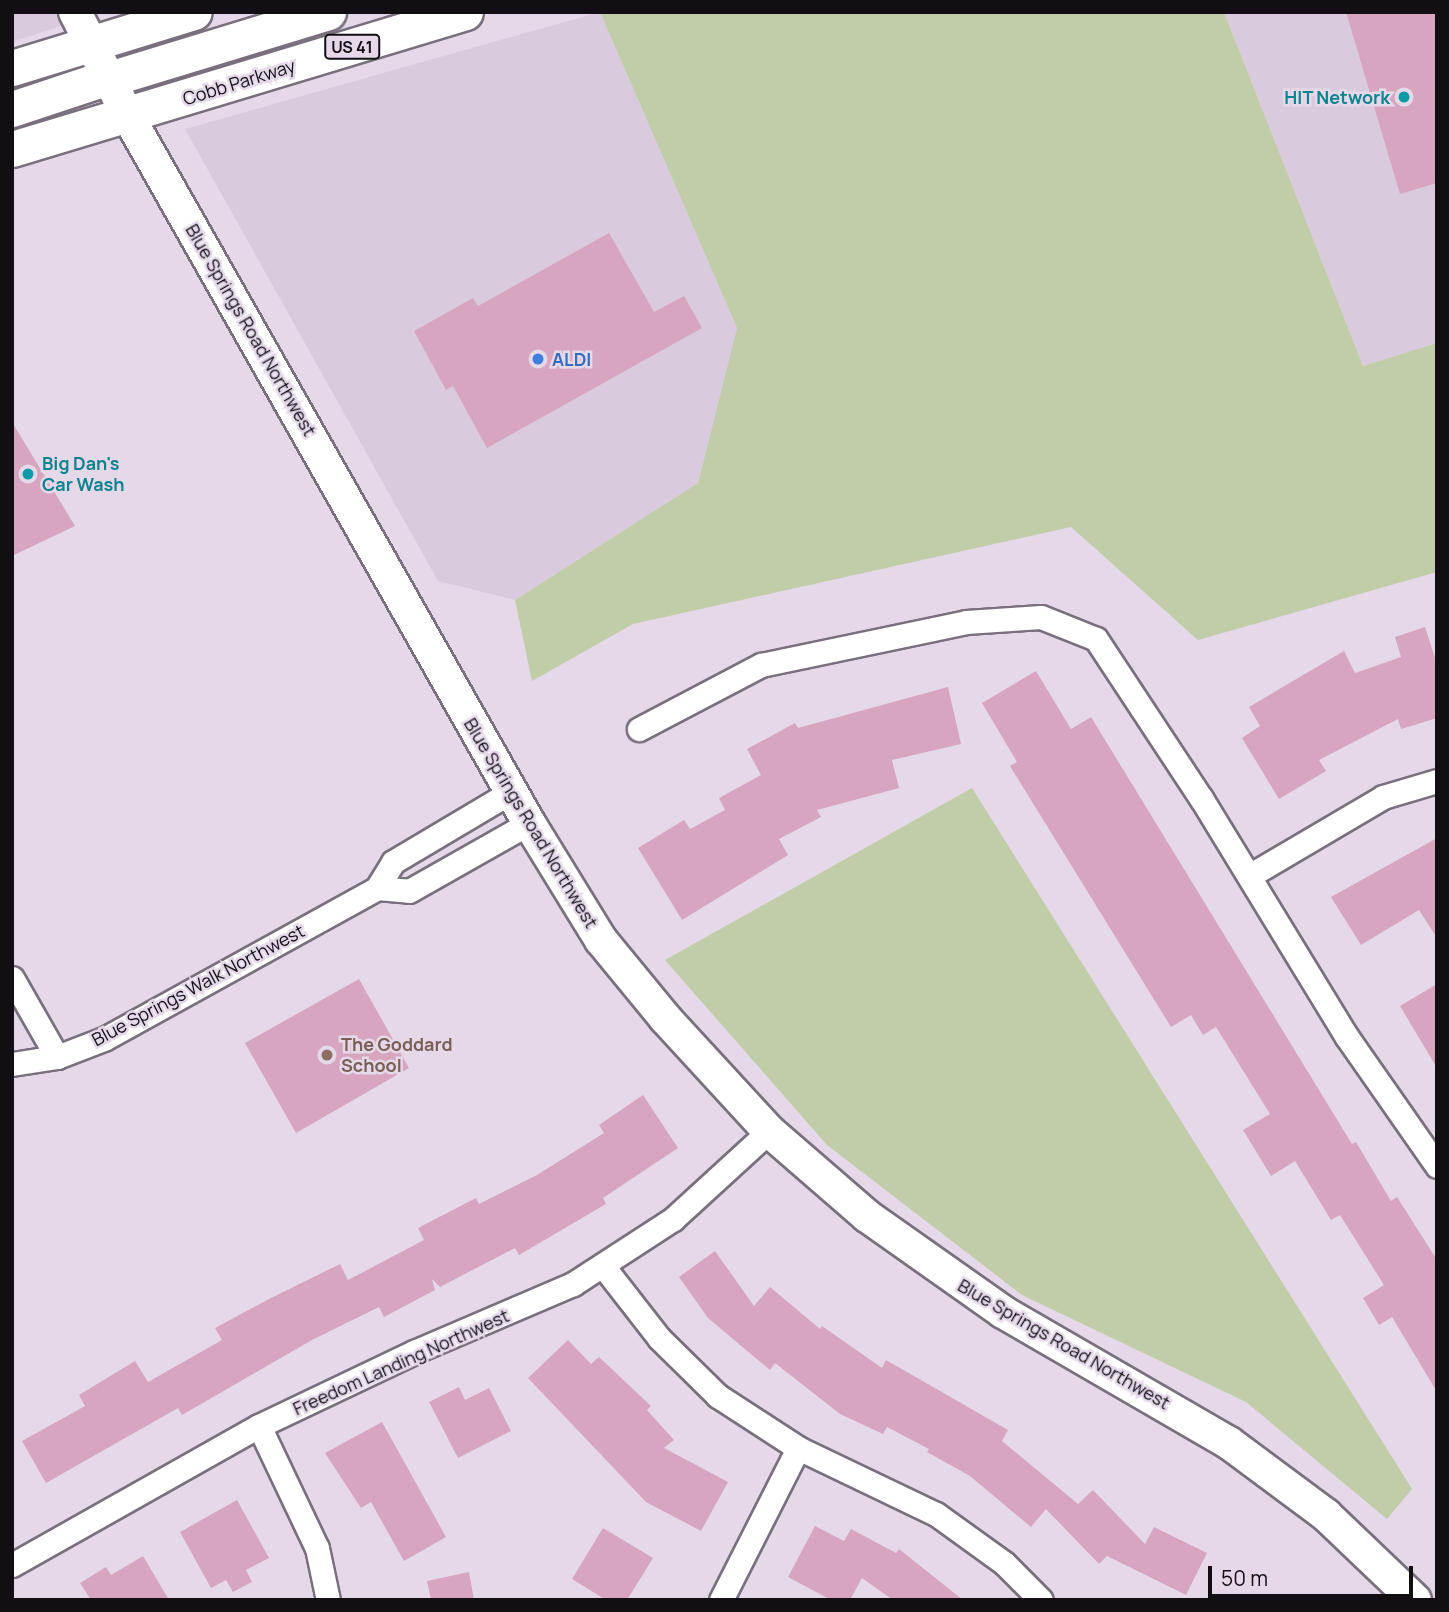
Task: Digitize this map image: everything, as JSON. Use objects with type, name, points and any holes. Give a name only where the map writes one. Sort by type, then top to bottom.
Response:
[{"type":"main road","points":[[12,68],[194,12]]},
{"type":"main road","points":[[12,109],[328,12]]},
{"type":"main road","name":"Cobb Parkway","points":[[12,149],[465,12]]},
{"type":"street","name":"Blue Springs Road Northwest","points":[[75,12],[128,116],[529,823],[601,940],[665,1018],[769,1131],[867,1216],[956,1281],[1177,1410],[1277,1476],[1336,1524],[1415,1600]]},
{"type":"street","points":[[639,729],[761,665],[966,622],[1041,617],[1096,639],[1249,876],[1348,1037],[1437,1166]]},
{"type":"street","points":[[1249,876],[1383,797],[1437,781]]},
{"type":"street","name":"Blue Springs Walk Northwest","points":[[12,1063],[57,1057],[104,1039],[377,888],[393,862],[511,792]]},
{"type":"street","points":[[377,888],[409,891],[529,823]]},
{"type":"street","points":[[12,978],[57,1057]]},
{"type":"street","name":"Freedom Landing Northwest","points":[[12,1565],[259,1426],[414,1352],[573,1284],[673,1219],[769,1131]]},
{"type":"street","points":[[603,1266],[687,1368],[729,1404],[798,1448],[936,1514],[1004,1563],[1041,1600]]},
{"type":"street","points":[[259,1426],[317,1548],[328,1600]]},
{"type":"street","points":[[722,1600],[798,1448]]},
{"type":"shaded area","points":[[12,12],[103,12],[12,42]]},
{"type":"shaded area","points":[[600,12],[737,328],[698,483],[515,600],[438,581],[185,129]]},
{"type":"shaded area","points":[[1224,12],[1437,12],[1437,343],[1363,366]]},
{"type":"green space","points":[[600,12],[1224,12],[1363,366],[1437,343],[1437,572],[1198,640],[1071,527],[633,624],[532,681],[515,600],[698,483],[737,328]]},
{"type":"green space","points":[[972,788],[1412,1489],[1387,1519],[1246,1402],[1022,1295],[827,1145],[665,960]]},
{"type":"building","name":"HIT Network","points":[[1346,12],[1437,12],[1437,183],[1400,194]]},
{"type":"building","name":"ALDI","points":[[609,233],[654,312],[684,296],[702,328],[487,448],[453,386],[446,390],[414,331],[473,298],[478,306]]},
{"type":"building","name":"Big Dan's Car Wash","points":[[12,422],[75,526],[12,556]]},
{"type":"building","points":[[1425,627],[1437,664],[1437,718],[1401,729],[1398,719],[1319,760],[1326,771],[1279,799],[1242,738],[1260,726],[1249,707],[1344,651],[1355,673],[1401,657],[1395,637]]},
{"type":"building","points":[[1036,671],[1071,729],[1091,717],[1352,1144],[1356,1142],[1391,1201],[1397,1197],[1437,1260],[1437,1392],[1392,1317],[1379,1325],[1363,1298],[1384,1285],[1340,1215],[1331,1220],[1295,1161],[1271,1176],[1243,1130],[1270,1114],[1216,1027],[1203,1035],[1191,1015],[1171,1027],[1010,766],[1017,762],[982,703]]},
{"type":"building","points":[[948,687],[961,744],[892,760],[899,788],[817,810],[821,817],[779,839],[788,855],[682,920],[638,848],[684,820],[690,829],[725,810],[719,798],[761,775],[747,749],[795,723],[798,728]]},
{"type":"building","points":[[1437,838],[1437,938],[1419,910],[1361,945],[1331,897]]},
{"type":"building","name":"The Goddard School","points":[[359,979],[409,1068],[296,1133],[245,1043]]},
{"type":"building","points":[[1437,984],[1437,1068],[1400,1006]]},
{"type":"building","points":[[643,1095],[678,1148],[603,1198],[606,1204],[519,1255],[515,1248],[440,1287],[432,1279],[435,1290],[384,1317],[379,1307],[312,1340],[182,1415],[178,1408],[46,1483],[22,1441],[85,1406],[79,1395],[135,1361],[148,1382],[222,1340],[215,1328],[271,1298],[340,1264],[348,1280],[424,1240],[418,1228],[476,1198],[479,1204],[537,1175],[604,1133],[599,1125]]},
{"type":"building","points":[[715,1251],[754,1306],[770,1287],[820,1329],[822,1326],[882,1368],[886,1360],[1008,1430],[1002,1441],[1078,1504],[1093,1490],[1145,1544],[1154,1527],[1207,1553],[1186,1595],[1107,1556],[1099,1564],[1046,1509],[1031,1527],[970,1476],[927,1452],[929,1449],[887,1427],[883,1434],[840,1414],[775,1363],[770,1370],[708,1318],[679,1277]]},
{"type":"building","points":[[568,1340],[591,1364],[599,1357],[651,1406],[647,1410],[674,1440],[664,1448],[728,1482],[701,1531],[646,1502],[528,1378]]},
{"type":"building","points":[[459,1387],[465,1400],[489,1388],[511,1431],[458,1458],[429,1402]]},
{"type":"building","points":[[382,1422],[446,1537],[404,1561],[371,1502],[361,1508],[325,1453]]},
{"type":"building","points":[[237,1500],[269,1558],[246,1570],[252,1582],[233,1592],[226,1580],[211,1588],[180,1532]]},
{"type":"building","points":[[815,1526],[844,1541],[851,1529],[896,1553],[899,1549],[963,1600],[893,1600],[862,1578],[850,1600],[831,1600],[788,1577]]},
{"type":"building","points":[[603,1528],[653,1558],[627,1600],[606,1600],[572,1579]]},
{"type":"building","points":[[143,1556],[169,1600],[91,1600],[80,1583],[106,1567],[111,1575]]},
{"type":"building","points":[[469,1572],[474,1600],[431,1600],[427,1581]]},
{"type":"place","name":"HIT Network","points":[[1404,97]]},
{"type":"place","name":"ALDI","points":[[538,359]]},
{"type":"place","name":"Big Dan's Car Wash","points":[[28,474]]},
{"type":"place","name":"The Goddard School","points":[[327,1055]]}]
